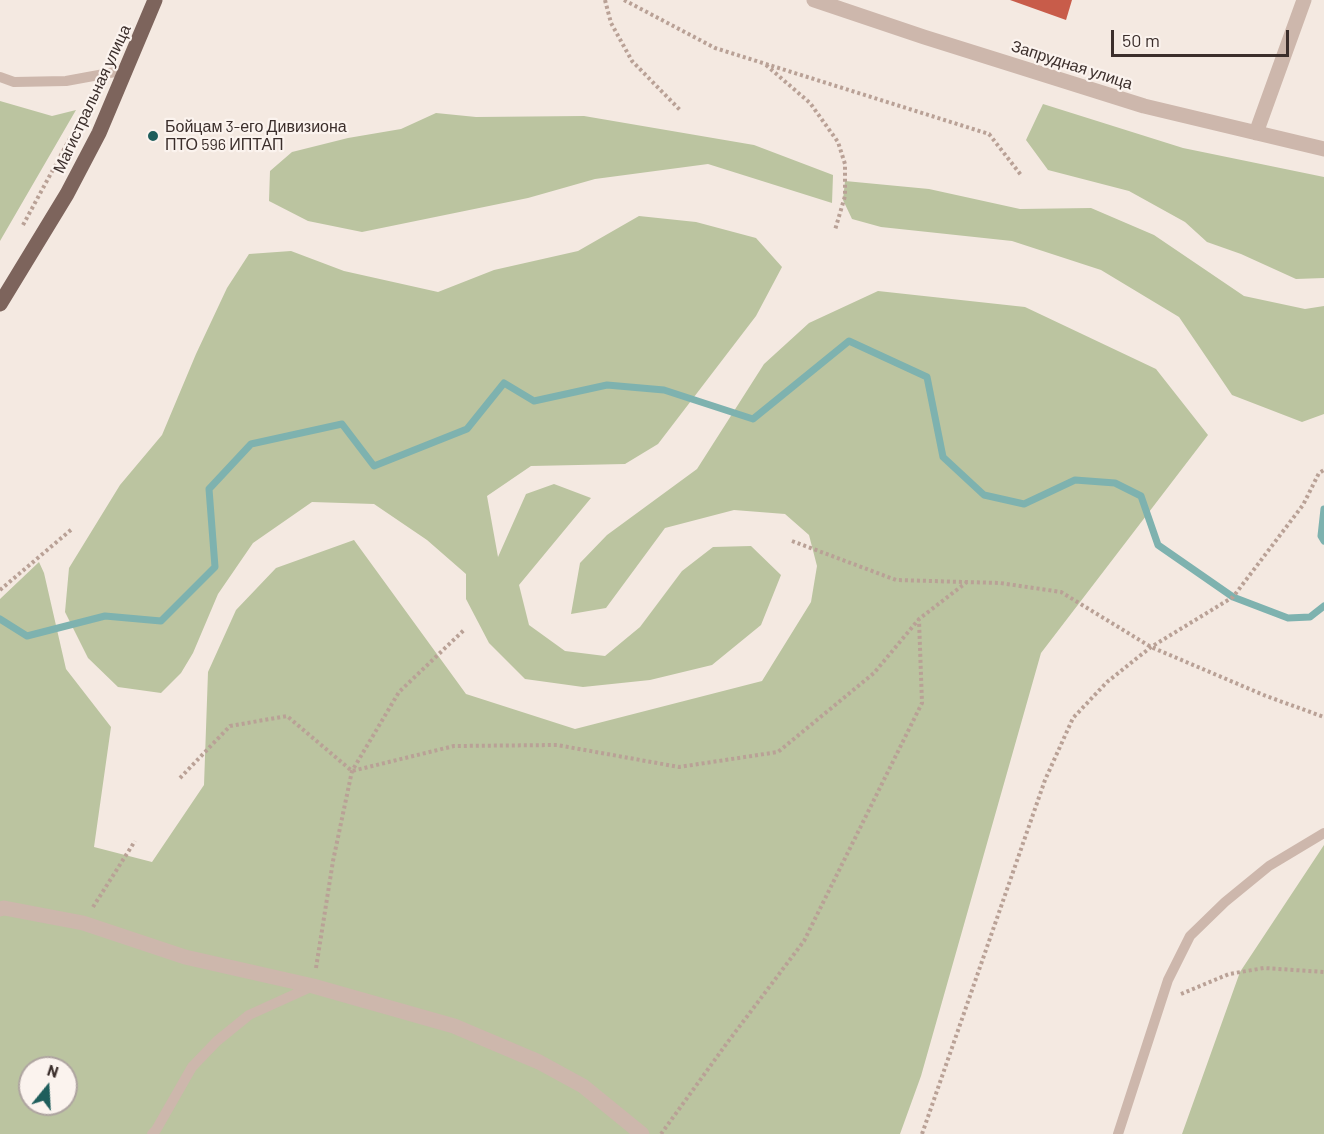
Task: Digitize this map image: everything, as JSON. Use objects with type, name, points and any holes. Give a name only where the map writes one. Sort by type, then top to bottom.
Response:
[{"type":"main road","name":"Магистральная улица","points":[[0,304],[67,194],[99,133],[155,0]]},
{"type":"street","name":"Запрудная улица","points":[[814,0],[1144,106],[1324,149]]},
{"type":"street","points":[[1256,133],[1304,0]]},
{"type":"street","points":[[0,909],[83,923],[185,957],[313,986],[454,1026],[540,1062],[583,1086],[642,1134]]},
{"type":"lane","points":[[0,77],[14,82],[66,81],[126,70]]},
{"type":"lane","points":[[1118,1134],[1168,980],[1190,936],[1225,902],[1269,866],[1324,833]]},
{"type":"lane","points":[[152,1134],[192,1066],[217,1041],[249,1016],[313,986]]},
{"type":"path","points":[[605,0],[611,23],[632,61],[680,110]]},
{"type":"path","points":[[624,0],[715,48],[989,134],[1021,175]]},
{"type":"path","points":[[763,62],[810,103],[838,142],[845,164],[845,196],[835,230]]},
{"type":"path","points":[[23,225],[57,165],[103,74]]},
{"type":"path","points":[[922,1134],[1045,780],[1073,718],[1107,682],[1151,647],[1233,597],[1303,505],[1319,473],[1324,470]]},
{"type":"path","points":[[0,590],[72,529]]},
{"type":"path","points":[[792,541],[896,580],[1000,583],[1060,592],[1151,647],[1266,696],[1324,717]]},
{"type":"path","points":[[352,771],[454,746],[557,746],[679,767],[778,752],[874,673],[919,619],[967,582]]},
{"type":"path","points":[[662,1134],[804,941],[819,911],[922,703],[919,619]]},
{"type":"path","points":[[313,986],[333,861],[352,771],[399,692],[464,630]]},
{"type":"path","points":[[180,778],[230,726],[287,716],[352,771]]},
{"type":"path","points":[[83,923],[135,841]]},
{"type":"path","points":[[1161,1002],[1229,974],[1264,968],[1324,972]]},
{"type":"green space","points":[[0,101],[52,116],[76,110],[0,241]]},
{"type":"green space","points":[[1043,104],[1183,148],[1324,177],[1324,278],[1296,279],[1241,254],[1207,242],[1185,222],[1129,191],[1048,170],[1026,140]]},
{"type":"green space","points":[[436,113],[476,117],[584,116],[754,145],[833,175],[832,203],[708,164],[595,179],[528,198],[362,232],[308,221],[269,201],[270,171],[292,152],[348,138],[401,129]]},
{"type":"green space","points":[[845,181],[929,189],[1020,209],[1091,208],[1154,235],[1244,296],[1305,309],[1324,306],[1324,414],[1302,422],[1232,395],[1179,317],[1101,270],[1012,241],[881,227],[852,219],[843,200]]},
{"type":"green space","points":[[639,216],[696,222],[756,238],[782,267],[756,316],[658,444],[625,464],[531,466],[487,496],[498,557],[526,494],[554,484],[591,498],[519,585],[529,625],[565,651],[605,656],[640,627],[682,571],[713,547],[751,546],[781,575],[761,625],[712,665],[650,680],[583,687],[525,679],[489,643],[466,599],[466,574],[427,540],[374,504],[312,502],[253,543],[218,594],[193,653],[181,673],[161,693],[118,687],[88,658],[65,612],[69,568],[120,485],[162,435],[227,288],[249,254],[291,251],[344,271],[438,292],[494,270],[578,251]]},
{"type":"green space","points":[[878,291],[1025,307],[1156,369],[1208,435],[1041,653],[921,1076],[900,1134],[0,1134],[0,599],[39,562],[44,573],[66,669],[111,727],[94,847],[152,862],[204,785],[208,672],[236,610],[276,568],[354,540],[466,694],[575,729],[762,681],[811,602],[817,566],[809,535],[785,514],[734,510],[665,528],[606,608],[571,614],[580,563],[607,535],[697,469],[764,364],[809,323]]},
{"type":"green space","points":[[1324,845],[1324,1134],[1182,1134],[1240,972]]},
{"type":"building","points":[[1010,0],[1072,0],[1066,20]]},
{"type":"waterway","points":[[0,619],[27,636],[105,616],[161,621],[215,567],[209,489],[251,444],[342,424],[374,466],[467,429],[504,383],[534,401],[607,385],[664,390],[753,419],[849,341],[927,377],[943,457],[984,495],[1024,504],[1075,480],[1115,483],[1141,496],[1158,545],[1233,597],[1288,618],[1310,617],[1324,606]]},
{"type":"waterway","points":[[1324,509],[1321,536],[1324,541]]},
{"type":"place","name":"Бойцам 3-его Дивизиона ПТО 596 ИПТАП","points":[[153,136]]}]
